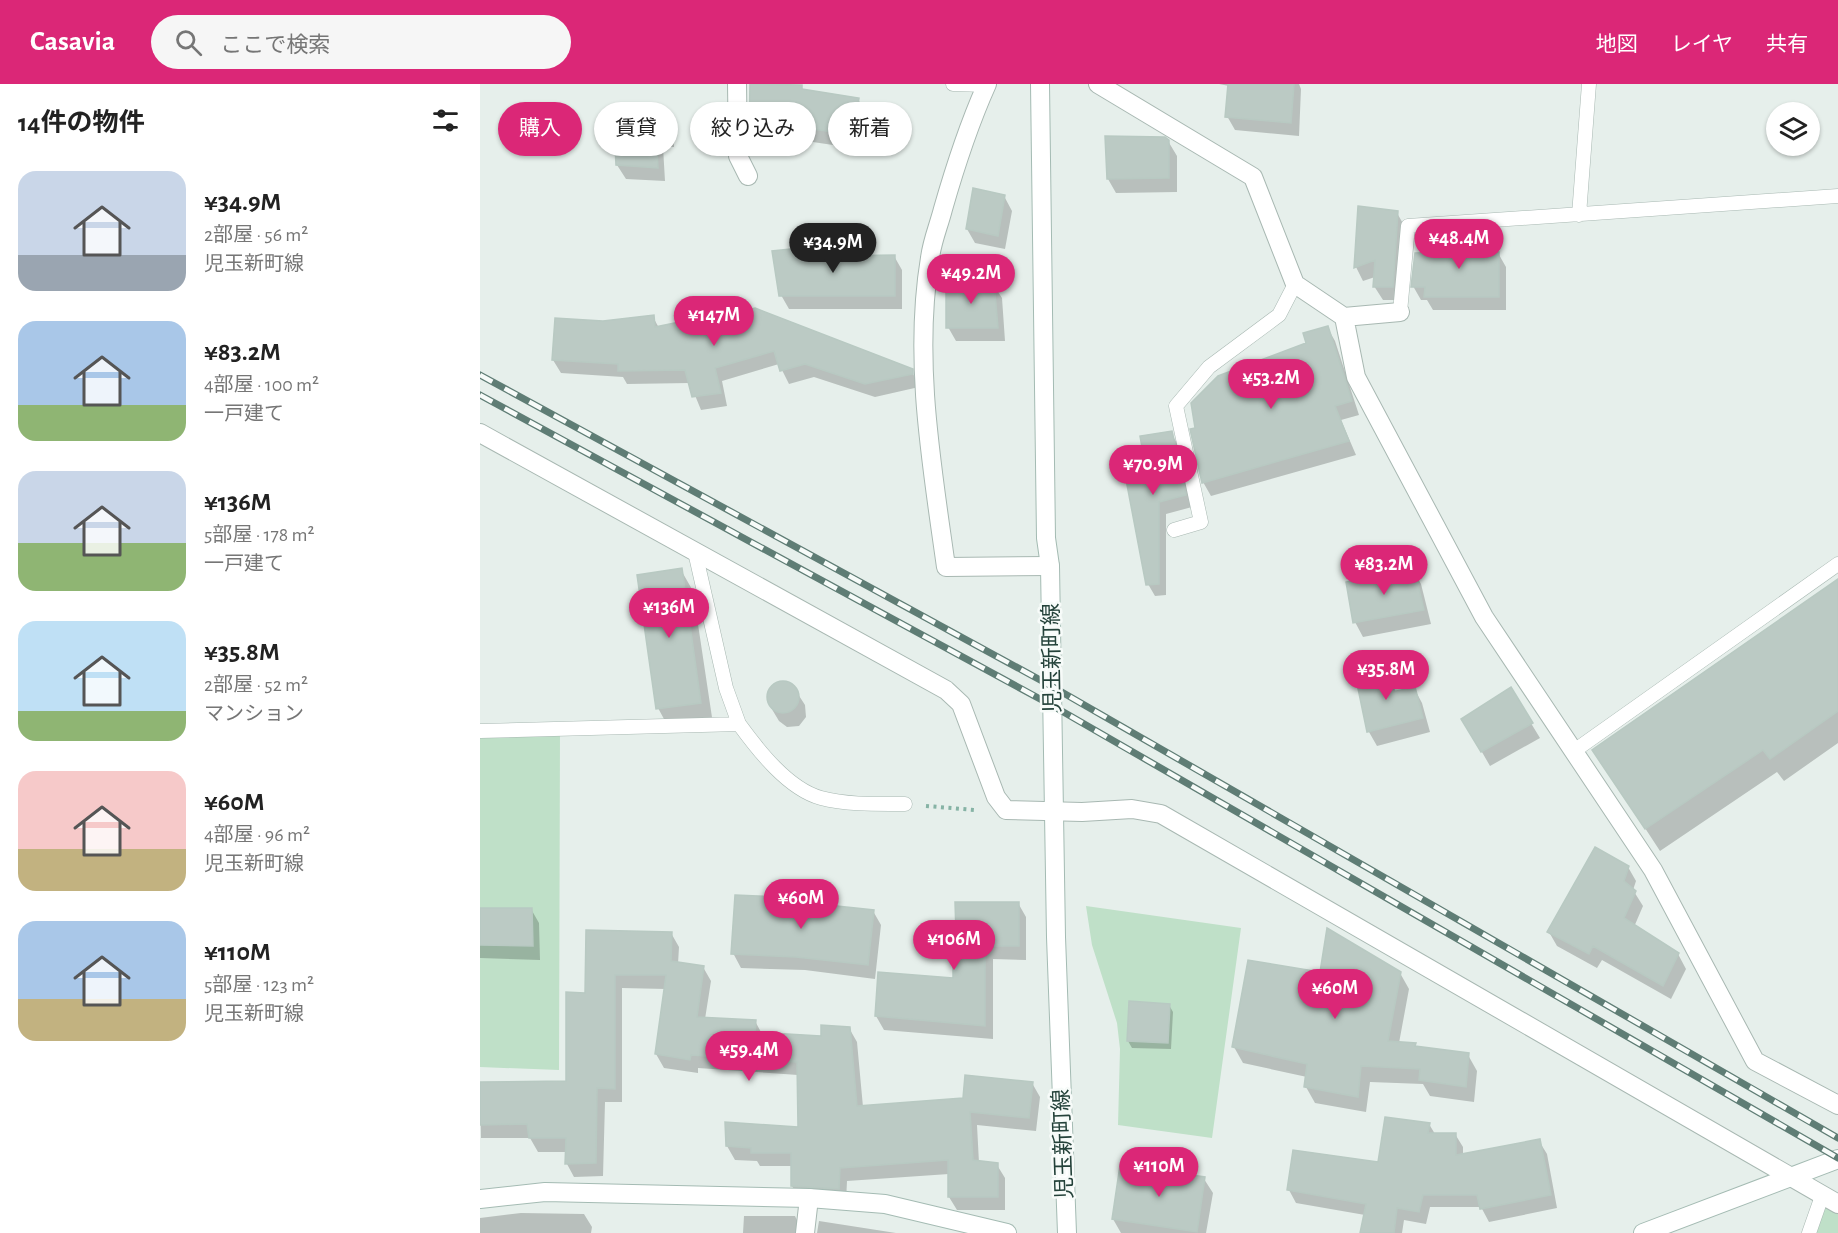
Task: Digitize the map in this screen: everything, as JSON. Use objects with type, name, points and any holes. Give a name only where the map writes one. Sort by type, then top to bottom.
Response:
[{"type":"street","points":[[737,84],[738,156],[748,176]]},
{"type":"street","points":[[986,84],[955,170],[930,256],[925,303],[925,390],[934,481],[946,567],[1050,566]]},
{"type":"street","name":"児玉新町線","points":[[1040,84],[1046,526],[1050,566],[1056,949],[1067,1233]]},
{"type":"street","points":[[1098,84],[1253,177],[1295,284],[1344,317],[1400,312]]},
{"type":"street","points":[[1344,317],[1356,377],[1484,617],[1653,870],[1755,1061],[1838,1105]]},
{"type":"street","points":[[480,433],[955,696],[961,704],[998,801],[1012,812],[1132,809],[1161,814],[1787,1177],[1838,1204]]},
{"type":"street","points":[[1643,1233],[1838,1159]]},
{"type":"street","points":[[480,1199],[545,1192],[809,1198],[885,1204],[1007,1233]]},
{"type":"street","points":[[805,1233],[809,1198]]},
{"type":"lane","points":[[953,84],[986,84]]},
{"type":"lane","points":[[1579,215],[1589,84]]},
{"type":"lane","points":[[1400,312],[1408,226],[1838,196]]},
{"type":"lane","points":[[1174,530],[1201,522],[1176,406],[1209,367],[1280,315],[1295,284]]},
{"type":"lane","points":[[695,552],[726,688],[739,724],[765,759],[798,785],[820,798],[866,804],[905,804]]},
{"type":"lane","points":[[1574,751],[1838,564]]},
{"type":"lane","points":[[480,731],[739,724]]},
{"type":"lane","points":[[1809,1233],[1822,1196]]},
{"type":"path","points":[[905,804],[952,810],[1012,812]]},
{"type":"green space","points":[[560,730],[559,1070],[480,1067],[480,731]]},
{"type":"green space","points":[[1086,906],[1241,928],[1212,1138],[1118,1125],[1120,1049],[1117,1023],[1092,945]]},
{"type":"green space","points":[[1822,1196],[1838,1204],[1838,1233],[1811,1233]]},
{"type":"building","points":[[750,84],[802,85],[802,89],[859,98],[858,102],[828,102],[828,131],[816,130],[816,102],[750,102]]},
{"type":"building","points":[[1228,84],[1294,84],[1291,123],[1225,117]]},
{"type":"building","points":[[1105,136],[1165,137],[1169,140],[1169,178],[1107,179]]},
{"type":"building","points":[[616,156],[657,156],[658,168],[616,165]]},
{"type":"building","points":[[973,188],[1005,195],[998,236],[966,229]]},
{"type":"building","points":[[1358,206],[1398,211],[1393,287],[1373,287],[1375,260],[1354,268]]},
{"type":"building","points":[[1481,230],[1484,252],[1499,252],[1499,297],[1424,297],[1425,287],[1411,287],[1415,253],[1461,252],[1458,232]]},
{"type":"building","points":[[829,245],[830,256],[895,255],[895,296],[779,296],[772,251]]},
{"type":"building","points":[[946,282],[994,282],[998,328],[946,328]]},
{"type":"building","points":[[755,308],[913,369],[913,374],[865,384],[805,364],[780,371],[774,351],[715,368],[721,393],[692,397],[685,370],[618,371],[618,364],[552,360],[555,318],[603,321],[654,315],[655,327],[704,317],[705,321]]},
{"type":"building","points":[[1328,326],[1352,401],[1335,406],[1349,441],[1202,483],[1190,429],[1195,428],[1191,403],[1218,376],[1306,343],[1303,333]]},
{"type":"building","points":[[1172,431],[1186,495],[1159,502],[1159,584],[1146,585],[1124,469],[1145,464],[1140,436]]},
{"type":"building","points":[[682,568],[701,703],[656,709],[637,575]]},
{"type":"building","points":[[1414,568],[1424,610],[1353,623],[1346,582]]},
{"type":"building","points":[[1838,579],[1838,711],[1770,759],[1763,750],[1645,829],[1592,750]]},
{"type":"building","points":[[1386,666],[1392,692],[1415,687],[1423,718],[1367,732],[1355,674]]},
{"type":"building","points":[[783,681],[794,686],[799,697],[794,708],[783,713],[772,708],[767,697],[772,686]]},
{"type":"building","points":[[1511,687],[1533,723],[1481,752],[1461,719]]},
{"type":"building","points":[[1595,847],[1629,866],[1624,881],[1636,891],[1624,918],[1679,953],[1663,986],[1593,946],[1589,954],[1547,932]]},
{"type":"building","points":[[735,895],[799,898],[799,902],[874,910],[868,965],[796,957],[731,954]]},
{"type":"building","points":[[955,902],[1019,902],[1019,946],[985,946],[985,1026],[875,1016],[878,972],[953,978],[953,964],[957,965]]},
{"type":"building","points":[[480,908],[532,908],[533,946],[480,945]]},
{"type":"building","points":[[1327,928],[1401,972],[1388,1041],[1416,1043],[1415,1046],[1469,1053],[1466,1087],[1419,1080],[1420,1069],[1361,1066],[1358,1097],[1304,1087],[1307,1064],[1232,1047],[1248,960],[1320,972]]},
{"type":"building","points":[[586,930],[672,932],[671,961],[704,966],[697,1017],[756,1020],[755,1032],[821,1036],[821,1025],[850,1027],[857,1106],[963,1098],[965,1075],[1033,1082],[1029,1118],[970,1112],[973,1160],[998,1163],[998,1197],[948,1197],[948,1160],[840,1168],[839,1189],[791,1186],[791,1153],[751,1153],[751,1148],[726,1146],[725,1122],[798,1127],[797,1062],[691,1055],[690,1060],[655,1054],[666,975],[615,975],[615,1089],[597,1088],[596,1163],[565,1164],[566,1138],[529,1138],[527,1124],[480,1125],[480,1082],[566,1081],[566,992],[585,993]]},
{"type":"building","points":[[1129,1001],[1170,1004],[1168,1043],[1127,1041]]},
{"type":"building","points":[[1385,1117],[1430,1123],[1428,1133],[1456,1133],[1456,1155],[1540,1139],[1551,1195],[1480,1209],[1477,1195],[1423,1195],[1419,1212],[1397,1208],[1394,1233],[1360,1233],[1366,1204],[1287,1190],[1293,1150],[1378,1162]]},
{"type":"building","points":[[1120,1165],[1205,1177],[1197,1232],[1112,1219]]},
{"type":"railway","points":[[480,375],[1053,687],[1838,1138]]},
{"type":"railway","points":[[480,395],[1053,706],[1838,1158]]}]
